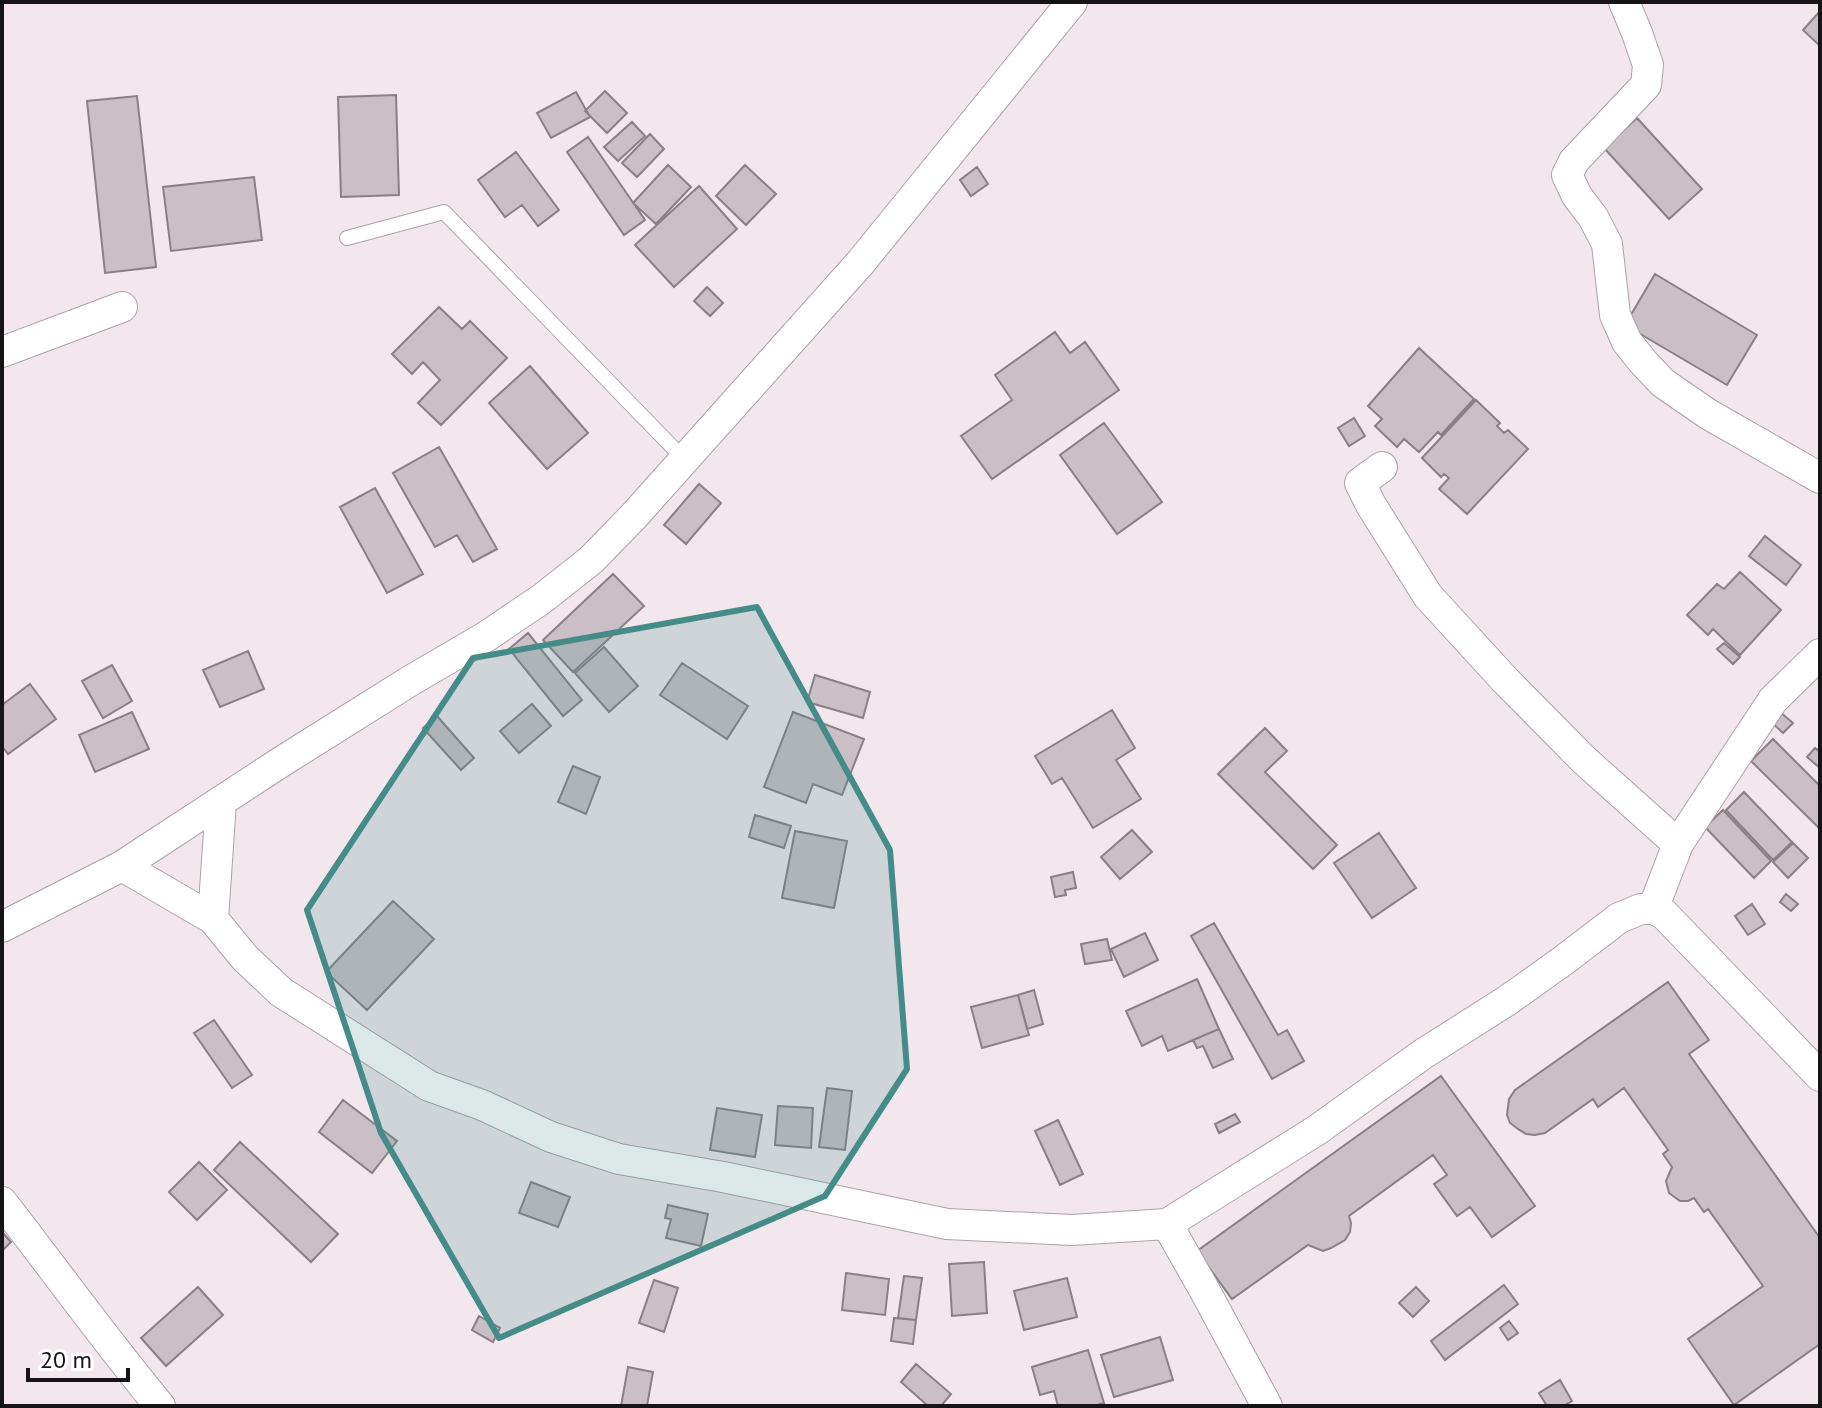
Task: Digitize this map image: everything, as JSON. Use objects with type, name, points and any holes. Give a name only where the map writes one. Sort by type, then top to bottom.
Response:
[{"type":"street","points":[[2,927],[122,866],[281,762],[487,636],[591,560],[861,262],[1072,2]]},
{"type":"street","points":[[1624,2],[1648,65],[1646,85],[1574,161],[1567,175],[1607,244],[1615,315],[1627,342],[1663,383],[1708,414],[1820,478]]},
{"type":"street","points":[[2,352],[122,307]]},
{"type":"street","points":[[1382,467],[1360,483],[1428,596],[1584,760],[1678,844]]},
{"type":"street","points":[[1653,909],[1678,844],[1773,700],[1820,654]]},
{"type":"street","points":[[213,919],[221,802]]},
{"type":"street","points":[[122,866],[213,919],[245,958],[281,992],[429,1086],[482,1105],[551,1137],[619,1159],[723,1177],[947,1224],[1072,1230],[1167,1224],[1317,1130],[1423,1054],[1508,1000],[1619,918],[1641,909],[1653,909],[1664,914],[1684,932],[1820,1076]]},
{"type":"street","points":[[2,1202],[160,1406]]},
{"type":"street","points":[[1167,1224],[1267,1406]]},
{"type":"lane","points":[[347,238],[444,212],[684,459]]},
{"type":"highlighted area","points":[[757,607],[890,850],[907,1069],[825,1196],[499,1338],[381,1133],[307,910],[473,658]]},
{"type":"building","points":[[1820,11],[1820,46],[1803,30]]},
{"type":"building","points":[[605,91],[627,113],[607,133],[585,111]]},
{"type":"building","points":[[576,92],[590,117],[551,138],[537,113]]},
{"type":"building","points":[[396,95],[399,195],[341,197],[338,97]]},
{"type":"building","points":[[137,96],[156,267],[105,273],[87,101]]},
{"type":"building","points":[[1637,118],[1702,189],[1669,219],[1604,148]]},
{"type":"building","points":[[632,122],[645,136],[618,161],[604,147]]},
{"type":"building","points":[[650,134],[664,149],[637,177],[622,163]]},
{"type":"building","points":[[588,137],[645,220],[624,235],[567,152]]},
{"type":"building","points":[[516,152],[559,210],[538,226],[522,205],[505,217],[478,180]]},
{"type":"building","points":[[668,165],[691,187],[656,224],[633,203]]},
{"type":"building","points":[[745,165],[776,194],[746,225],[716,196]]},
{"type":"building","points":[[977,167],[988,184],[971,196],[960,180]]},
{"type":"building","points":[[254,177],[262,240],[171,251],[163,187]]},
{"type":"building","points":[[699,186],[737,229],[674,287],[635,245]]},
{"type":"building","points":[[1655,274],[1757,335],[1727,385],[1625,325]]},
{"type":"building","points":[[707,287],[723,303],[710,316],[694,301]]},
{"type":"building","points":[[439,307],[462,329],[470,321],[507,358],[441,425],[418,403],[440,380],[423,362],[412,374],[392,354]]},
{"type":"building","points":[[1055,332],[1070,353],[1085,342],[1119,390],[992,479],[961,436],[1012,400],[995,375]]},
{"type":"building","points":[[1419,348],[1474,399],[1441,435],[1438,432],[1419,452],[1404,439],[1397,447],[1375,426],[1382,419],[1368,406]]},
{"type":"building","points":[[530,366],[588,433],[547,469],[489,403]]},
{"type":"building","points":[[1476,400],[1500,423],[1497,426],[1504,433],[1508,430],[1528,449],[1467,514],[1439,489],[1449,478],[1444,474],[1441,477],[1422,458]]},
{"type":"building","points":[[1354,418],[1365,436],[1349,446],[1338,428]]},
{"type":"building","points":[[1104,423],[1162,502],[1117,534],[1060,455]]},
{"type":"building","points":[[439,447],[497,549],[473,562],[457,535],[435,547],[393,473]]},
{"type":"building","points":[[699,484],[721,503],[686,544],[664,525]]},
{"type":"building","points":[[375,488],[423,574],[387,593],[340,507]]},
{"type":"building","points":[[1765,536],[1801,565],[1786,585],[1749,556]]},
{"type":"building","points":[[1740,572],[1781,610],[1740,655],[1713,629],[1708,635],[1687,615],[1717,584],[1724,589]]},
{"type":"building","points":[[613,574],[644,606],[573,672],[543,640]]},
{"type":"building","points":[[528,633],[582,700],[563,716],[509,649]]},
{"type":"building","points":[[1724,643],[1740,657],[1733,664],[1717,649]]},
{"type":"building","points":[[604,647],[638,686],[609,712],[575,673]]},
{"type":"building","points":[[248,651],[264,689],[220,707],[203,670]]},
{"type":"building","points":[[682,663],[748,706],[727,739],[660,695]]},
{"type":"building","points":[[112,665],[132,701],[103,718],[82,681]]},
{"type":"building","points":[[815,675],[870,692],[863,718],[807,702]]},
{"type":"building","points":[[30,684],[56,719],[8,754],[2,746],[2,705]]},
{"type":"building","points":[[532,704],[551,726],[519,753],[500,731]]},
{"type":"building","points":[[1112,710],[1135,748],[1116,760],[1141,799],[1093,828],[1062,778],[1052,784],[1035,756]]},
{"type":"building","points":[[132,712],[149,749],[95,772],[79,735]]},
{"type":"building","points":[[793,712],[864,739],[842,795],[813,784],[806,803],[764,787]]},
{"type":"building","points":[[1780,712],[1793,723],[1783,733],[1771,722]]},
{"type":"building","points":[[437,716],[474,758],[461,770],[423,728]]},
{"type":"building","points":[[1265,728],[1287,751],[1265,772],[1337,845],[1313,869],[1218,774]]},
{"type":"building","points":[[1773,739],[1820,786],[1820,829],[1751,761]]},
{"type":"building","points":[[1820,747],[1820,768],[1807,757]]},
{"type":"building","points":[[573,766],[600,777],[586,814],[558,802]]},
{"type":"building","points":[[1744,792],[1792,842],[1773,860],[1726,810]]},
{"type":"building","points":[[1723,810],[1771,861],[1754,878],[1705,827]]},
{"type":"building","points":[[755,815],[791,826],[784,848],[749,837]]},
{"type":"building","points":[[1132,830],[1152,852],[1120,879],[1101,857]]},
{"type":"building","points":[[795,831],[847,841],[834,908],[782,898]]},
{"type":"building","points":[[1379,833],[1416,888],[1372,918],[1334,863]]},
{"type":"building","points":[[1793,843],[1808,858],[1788,878],[1773,862]]},
{"type":"building","points":[[1073,872],[1076,888],[1065,890],[1066,895],[1055,897],[1051,877]]},
{"type":"building","points":[[1786,894],[1798,904],[1791,911],[1780,902]]},
{"type":"building","points":[[393,901],[434,939],[367,1010],[326,972]]},
{"type":"building","points":[[1752,904],[1765,924],[1748,935],[1735,916]]},
{"type":"building","points":[[1214,923],[1278,1035],[1287,1030],[1304,1061],[1272,1079],[1191,936]]},
{"type":"building","points":[[1145,933],[1158,960],[1124,977],[1111,949]]},
{"type":"building","points":[[1107,939],[1112,960],[1085,964],[1081,944]]},
{"type":"building","points":[[1197,979],[1219,1029],[1168,1051],[1162,1036],[1142,1046],[1126,1011]]},
{"type":"building","points":[[1668,982],[1709,1040],[1689,1054],[1820,1238],[1820,1344],[1734,1405],[1688,1339],[1763,1286],[1708,1209],[1704,1212],[1694,1198],[1680,1201],[1669,1193],[1666,1181],[1672,1167],[1663,1154],[1668,1150],[1624,1088],[1598,1107],[1593,1099],[1545,1133],[1526,1134],[1510,1123],[1507,1115],[1509,1099],[1515,1090]]},
{"type":"building","points":[[1034,990],[1043,1024],[1027,1029],[1018,995]]},
{"type":"building","points":[[1018,995],[1029,1035],[982,1048],[971,1007]]},
{"type":"building","points":[[214,1020],[252,1075],[232,1088],[194,1033]]},
{"type":"building","points":[[1219,1029],[1233,1059],[1213,1068],[1203,1046],[1197,1048],[1193,1040]]},
{"type":"building","points":[[1441,1076],[1535,1206],[1492,1237],[1470,1207],[1457,1216],[1434,1184],[1447,1175],[1433,1155],[1349,1216],[1350,1232],[1345,1240],[1323,1251],[1308,1245],[1232,1299],[1197,1251]]},
{"type":"building","points":[[827,1088],[852,1091],[845,1150],[819,1147]]},
{"type":"building","points":[[343,1100],[397,1141],[372,1173],[319,1132]]},
{"type":"building","points":[[778,1106],[813,1108],[811,1148],[775,1145]]},
{"type":"building","points":[[717,1108],[762,1115],[755,1157],[710,1150]]},
{"type":"building","points":[[1235,1114],[1240,1122],[1219,1133],[1215,1124]]},
{"type":"building","points":[[1058,1120],[1083,1174],[1060,1185],[1035,1131]]},
{"type":"building","points":[[240,1142],[338,1234],[311,1262],[214,1170]]},
{"type":"building","points":[[199,1162],[227,1190],[197,1220],[169,1192]]},
{"type":"building","points":[[531,1182],[570,1197],[558,1227],[519,1213]]},
{"type":"building","points":[[668,1205],[708,1214],[701,1246],[666,1238],[671,1219],[665,1218]]},
{"type":"building","points":[[2,1232],[11,1242],[2,1251]]},
{"type":"building","points":[[984,1262],[987,1313],[952,1316],[949,1264]]},
{"type":"building","points":[[846,1273],[889,1279],[885,1315],[842,1310]]},
{"type":"building","points":[[904,1276],[922,1278],[916,1320],[898,1318]]},
{"type":"building","points":[[1067,1278],[1077,1317],[1024,1330],[1014,1291]]},
{"type":"building","points":[[654,1280],[678,1288],[664,1332],[639,1323]]},
{"type":"building","points":[[1504,1285],[1518,1304],[1445,1360],[1431,1341]]},
{"type":"building","points":[[198,1287],[223,1315],[166,1366],[141,1338]]},
{"type":"building","points":[[1416,1287],[1429,1301],[1413,1317],[1399,1303]]},
{"type":"building","points":[[479,1316],[500,1328],[493,1342],[472,1330]]},
{"type":"building","points":[[894,1318],[916,1320],[913,1344],[891,1341]]},
{"type":"building","points":[[1509,1321],[1518,1333],[1508,1340],[1500,1328]]},
{"type":"building","points":[[1160,1337],[1173,1380],[1114,1397],[1101,1355]]},
{"type":"building","points":[[1088,1350],[1104,1403],[1058,1406],[1054,1391],[1040,1395],[1032,1367]]},
{"type":"building","points":[[916,1364],[951,1394],[941,1406],[928,1406],[901,1382]]},
{"type":"building","points":[[628,1367],[653,1372],[647,1406],[621,1406]]},
{"type":"building","points":[[1560,1380],[1572,1401],[1563,1406],[1547,1406],[1539,1393]]}]
